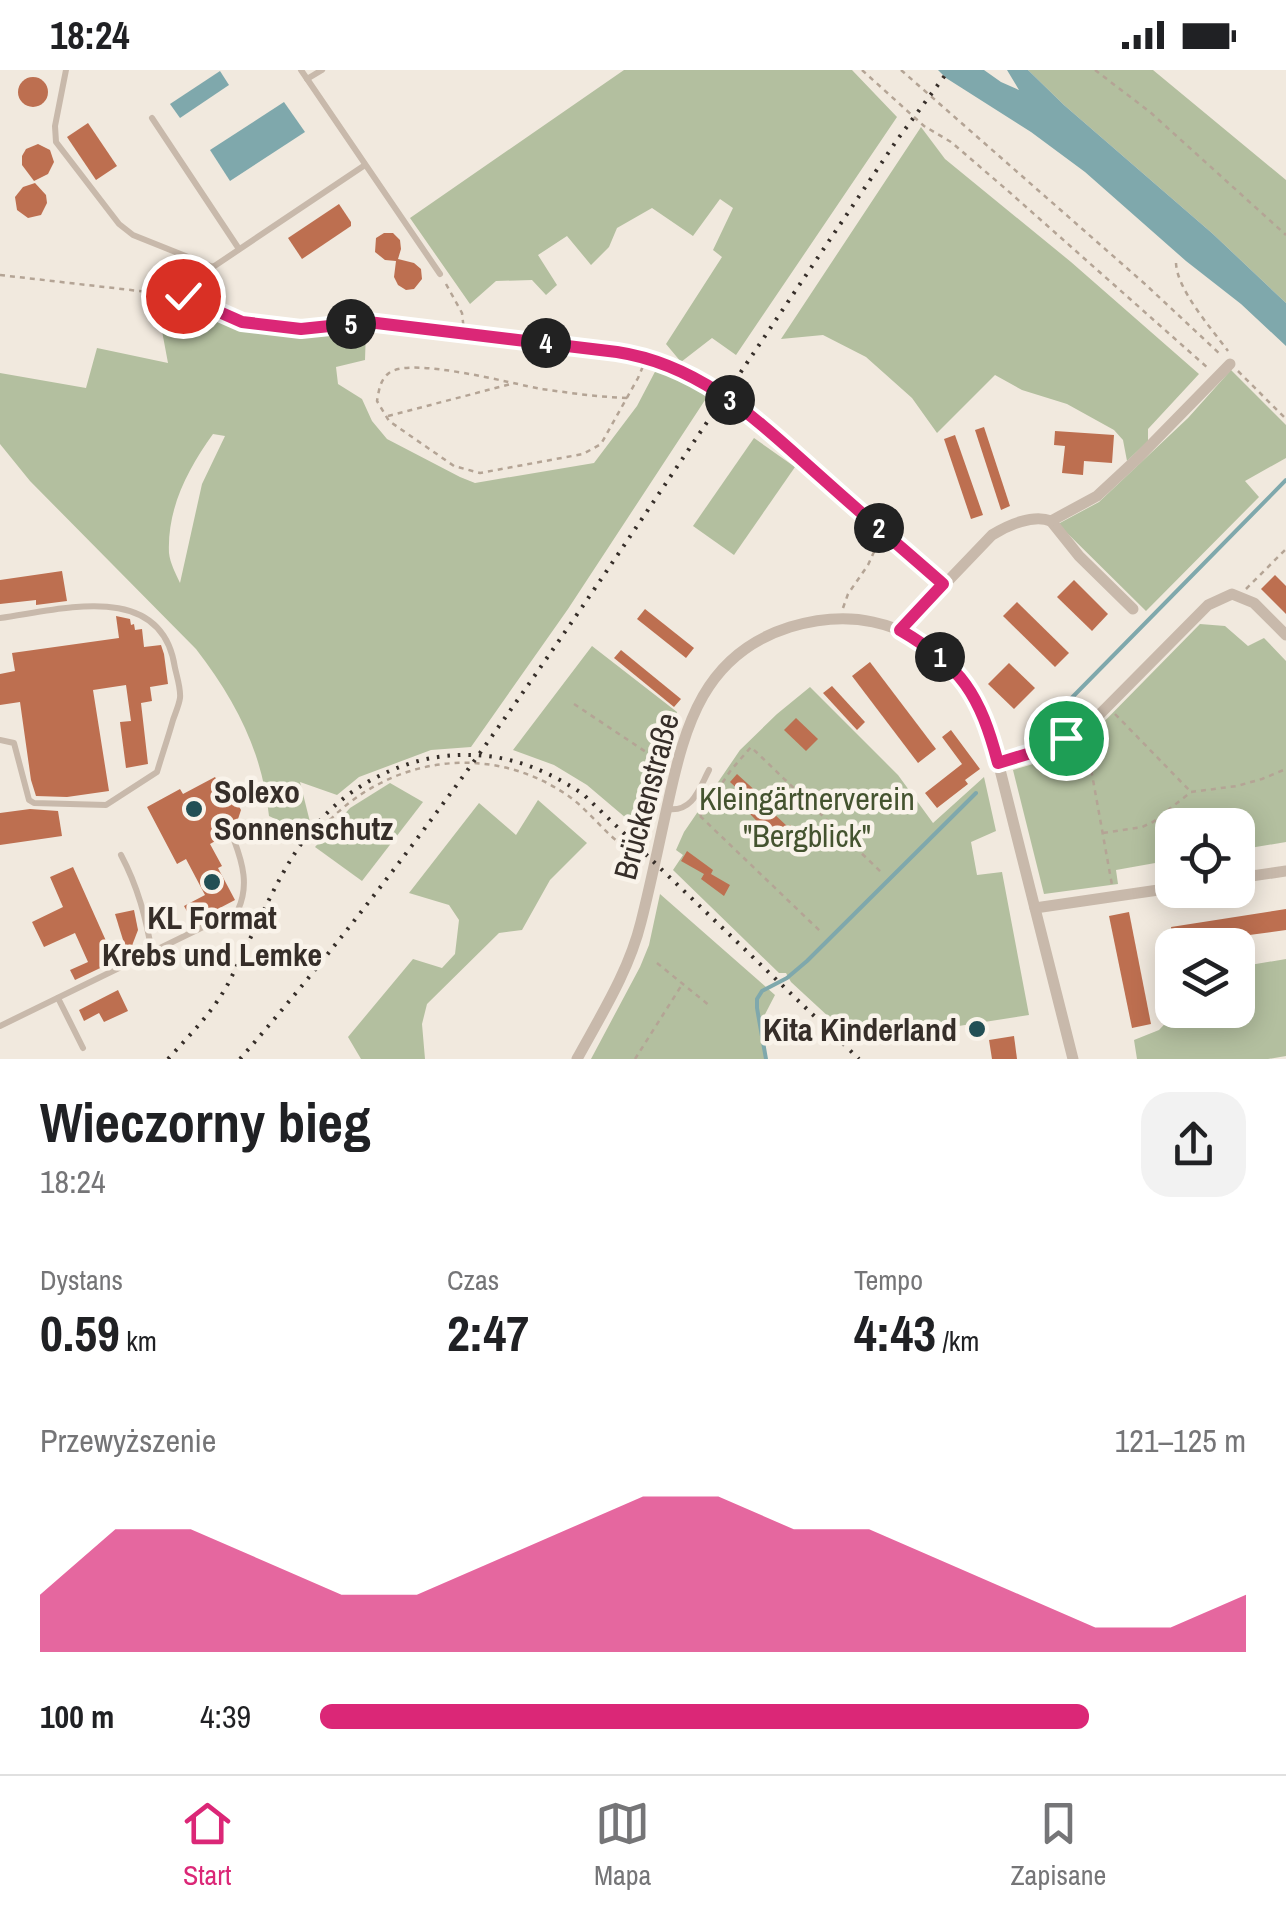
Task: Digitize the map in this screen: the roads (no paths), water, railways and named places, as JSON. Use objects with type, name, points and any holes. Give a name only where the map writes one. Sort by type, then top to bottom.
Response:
[{"type":"street","points":[[1050,521],[1097,496],[1231,360]]},
{"type":"street","points":[[900,630],[992,534],[1041,518],[1050,521],[1133,609]]},
{"type":"street","points":[[998,763],[1050,746],[1083,726],[1107,707],[1208,605],[1232,594],[1254,603],[1286,635]]},
{"type":"street","name":"Brückenstraße","points":[[577,1059],[635,943],[688,724],[711,682],[748,646],[782,630],[835,619],[900,630],[931,650],[962,677],[984,717],[1073,1059]]},
{"type":"street","points":[[1255,876],[1286,871]]},
{"type":"street","points":[[1035,908],[1155,891]]},
{"type":"lane","points":[[66,70],[55,126],[56,142],[118,224],[134,235],[213,267],[365,165]]},
{"type":"lane","points":[[301,70],[440,274]]},
{"type":"lane","points":[[307,79],[322,70]]},
{"type":"lane","points":[[152,118],[239,250]]},
{"type":"lane","points":[[0,618],[80,607],[126,608],[146,618],[166,638],[174,658],[180,698],[157,772],[106,805],[29,800],[14,743],[0,740]]},
{"type":"lane","points":[[667,809],[676,810],[691,803],[709,770]]},
{"type":"lane","points":[[0,1026],[238,910],[244,897],[244,872],[234,840]]},
{"type":"lane","points":[[122,855],[146,917],[152,953]]},
{"type":"lane","points":[[58,998],[84,1048]]},
{"type":"water","points":[[938,70],[984,70],[1019,90],[1007,70],[1028,70],[1286,303],[1286,346],[1085,172]]},
{"type":"water","points":[[220,71],[229,85],[180,118],[170,104]]},
{"type":"water","points":[[284,102],[305,132],[230,181],[210,150]]},
{"type":"waterway","points":[[1043,727],[1286,480]]},
{"type":"waterway","points":[[766,1059],[757,1008],[762,991],[787,978],[807,961],[976,793]]},
{"type":"railway","points":[[240,1059],[353,923],[510,710],[897,140],[949,70]]},
{"type":"railway","points":[[168,1059],[222,994],[294,854],[327,813],[348,795],[389,771],[422,760],[458,755],[514,761],[549,774],[583,794],[859,1059]]},
{"type":"place","name":"Solexo Sonnenschutz","points":[[194,809]]},
{"type":"place","name":"KL Format Krebs und Lemke","points":[[212,882]]},
{"type":"place","name":"Kita Kinderland","points":[[977,1029]]},
{"type":"park label","name":"Kleingärtnerverein \"Bergblick\"","points":[[807,816]]}]
